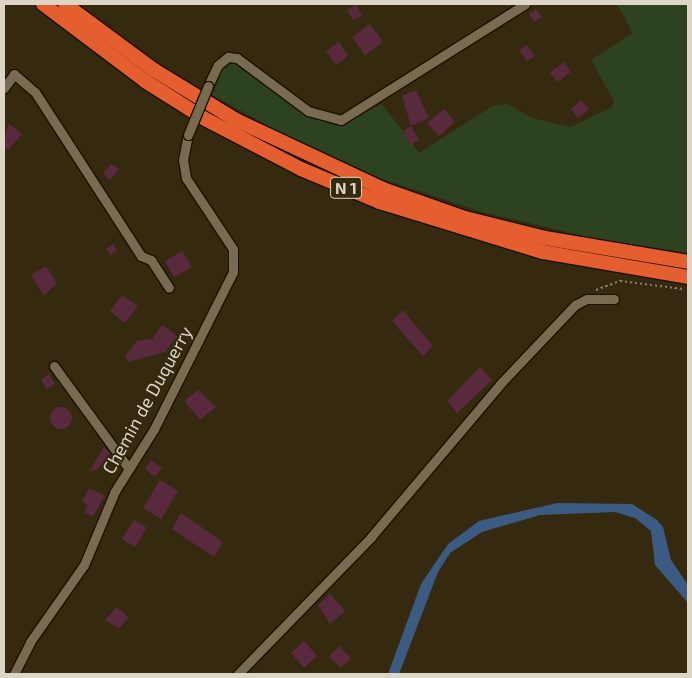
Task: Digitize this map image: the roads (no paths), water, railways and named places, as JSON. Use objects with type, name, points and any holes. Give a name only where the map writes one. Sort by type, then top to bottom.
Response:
[{"type":"highway","name":"N 1","points":[[43,4],[137,76],[205,119],[353,191],[460,230],[543,252],[688,277]]},
{"type":"highway","name":"N 1","points":[[65,4],[154,70],[236,120],[383,189],[466,218],[546,238],[688,262]]},
{"type":"street","name":"Chemin de Duquerry","points":[[14,674],[30,642],[84,565],[109,504],[129,469],[234,265],[228,239],[190,188],[183,160],[188,135],[218,64],[228,57],[237,58],[308,111],[341,120],[525,4]]},
{"type":"street","points":[[4,88],[14,74],[35,92],[142,256],[151,260],[169,288]]},
{"type":"street","points":[[238,674],[371,537],[500,383],[575,305],[587,299],[614,299]]},
{"type":"street","points":[[54,366],[129,469]]},
{"type":"water","points":[[557,503],[632,504],[657,520],[663,527],[671,560],[688,585],[688,603],[655,565],[651,531],[635,518],[615,512],[540,515],[482,532],[450,553],[438,572],[399,674],[388,674],[421,584],[448,544],[479,521]]}]
